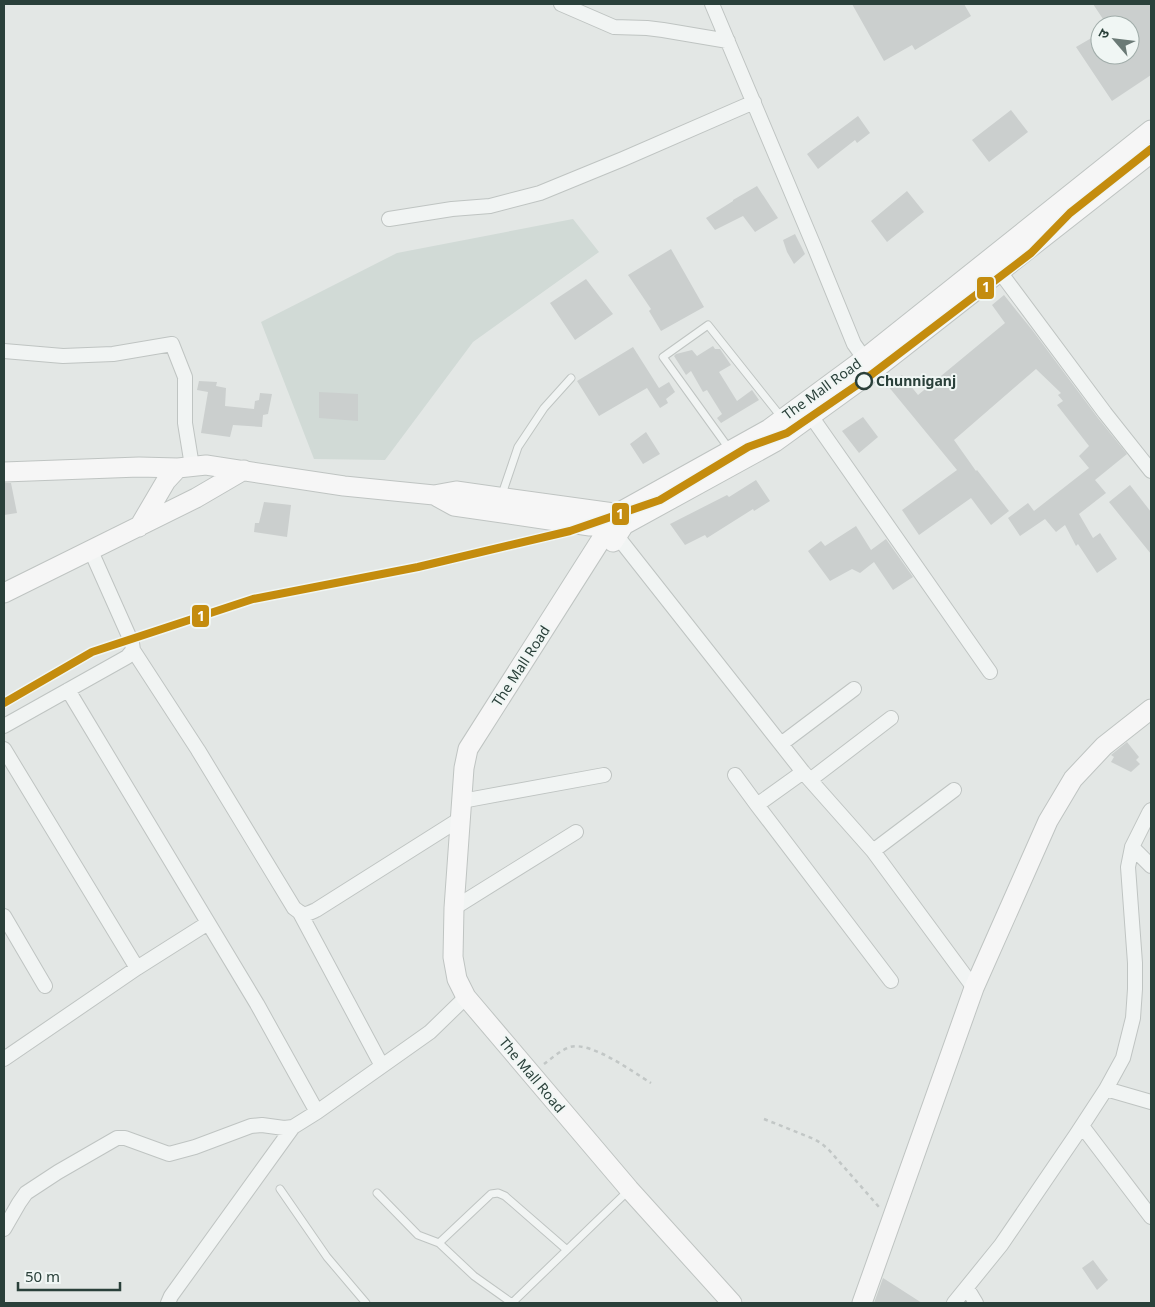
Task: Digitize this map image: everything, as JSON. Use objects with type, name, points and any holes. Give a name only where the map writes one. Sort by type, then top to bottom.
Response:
[{"type":"main road","name":"The Mall Road","points":[[622,523],[775,442],[812,416],[869,365],[1151,130]]},
{"type":"main road","name":"The Mall Road","points":[[732,1303],[629,1190],[466,997],[457,978],[453,957],[460,819],[464,768],[468,749],[622,523],[730,450],[769,429],[869,365],[1000,272],[1151,153]]},
{"type":"main road","points":[[4,472],[206,465],[344,486],[434,495],[456,491],[501,497],[622,523]]},
{"type":"main road","points":[[138,527],[166,481],[185,467]]},
{"type":"main road","points":[[4,593],[196,498],[244,470]]},
{"type":"main road","points":[[434,495],[454,506],[590,526],[622,523]]},
{"type":"main road","points":[[862,1303],[974,988],[1048,821],[1073,779],[1104,746],[1151,709]]},
{"type":"street","points":[[561,4],[614,28],[663,30],[728,41]]},
{"type":"street","points":[[712,4],[854,344],[869,365]]},
{"type":"street","points":[[389,219],[452,209],[490,206],[540,194],[754,102]]},
{"type":"street","points":[[1000,272],[1105,413],[1151,471]]},
{"type":"street","points":[[4,351],[63,356],[113,354],[172,344],[185,377],[185,467]]},
{"type":"street","points":[[812,416],[990,672]]},
{"type":"street","points":[[622,523],[781,744],[872,851],[974,988]]},
{"type":"street","points":[[91,551],[132,643],[133,650],[198,750],[294,908],[300,913],[382,1066]]},
{"type":"street","points":[[4,726],[127,657],[133,650]]},
{"type":"street","points":[[781,744],[854,689]]},
{"type":"street","points":[[68,690],[270,1027],[317,1112]]},
{"type":"street","points":[[757,805],[807,776],[891,718]]},
{"type":"street","points":[[4,749],[137,968]]},
{"type":"street","points":[[735,774],[891,981]]},
{"type":"street","points":[[462,800],[604,775]]},
{"type":"street","points":[[872,851],[954,790]]},
{"type":"street","points":[[954,1303],[1001,1245],[1082,1126],[1124,1058],[1133,1018],[1136,964],[1128,867],[1132,848],[1151,810]]},
{"type":"street","points":[[300,913],[306,914],[316,910],[460,819]]},
{"type":"street","points":[[454,908],[576,832]]},
{"type":"street","points":[[1132,848],[1151,866]]},
{"type":"street","points":[[4,916],[44,986]]},
{"type":"street","points":[[4,1059],[137,968],[208,923]]},
{"type":"street","points":[[4,1228],[26,1193],[117,1138],[125,1138],[168,1154],[195,1147],[251,1126],[262,1125],[284,1128],[292,1127],[304,1121],[430,1032],[466,997]]},
{"type":"street","points":[[1106,1088],[1151,1102]]},
{"type":"street","points":[[1082,1126],[1151,1218]]},
{"type":"street","points":[[168,1303],[292,1127]]},
{"type":"street","points":[[966,1288],[976,1303]]},
{"type":"lane","points":[[730,450],[663,356],[708,325],[782,419]]},
{"type":"lane","points":[[501,497],[518,447],[544,408],[571,378]]},
{"type":"lane","points":[[280,1189],[327,1257],[366,1303]]},
{"type":"lane","points":[[377,1193],[413,1232],[439,1243],[474,1276],[512,1303],[629,1190]]},
{"type":"lane","points":[[439,1243],[491,1194],[498,1193],[505,1196],[566,1250]]},
{"type":"path","points":[[530,1073],[564,1050],[579,1046],[600,1052],[651,1083]]},
{"type":"path","points":[[764,1119],[821,1143],[892,1222]]},
{"type":"shaded area","points":[[573,219],[599,252],[473,342],[385,460],[314,459],[261,322],[397,253]]},
{"type":"building","points":[[852,4],[964,4],[971,16],[915,50],[912,45],[884,61]]},
{"type":"building","points":[[1093,4],[1151,4],[1151,75],[1112,101],[1076,47],[1090,39],[1090,65],[1140,65],[1140,15],[1100,15]]},
{"type":"building","points":[[1011,110],[1028,132],[989,162],[972,140]]},
{"type":"building","points":[[858,116],[870,133],[857,143],[855,140],[818,169],[807,154]]},
{"type":"building","points":[[757,186],[778,218],[755,232],[743,216],[715,230],[706,218]]},
{"type":"building","points":[[907,191],[924,212],[887,242],[871,221]]},
{"type":"building","points":[[795,234],[805,254],[794,264],[783,240]]},
{"type":"building","points":[[671,249],[704,307],[661,331],[649,311],[651,309],[628,275]]},
{"type":"building","points":[[586,279],[613,314],[575,340],[550,303]]},
{"type":"building","points":[[1004,295],[1127,454],[1095,480],[1106,493],[1079,514],[1093,538],[1100,533],[1117,559],[1097,573],[1078,544],[1076,546],[1065,525],[1056,532],[1045,519],[1020,536],[1008,518],[1028,503],[1034,511],[1089,468],[1079,456],[1089,446],[1057,405],[1063,401],[1058,395],[1061,393],[1036,369],[954,440],[976,471],[1009,511],[991,525],[971,498],[919,535],[902,510],[957,470],[888,386],[902,375],[918,395],[1005,323],[992,305]]},
{"type":"building","points":[[713,346],[715,349],[720,349],[731,365],[719,372],[737,401],[752,390],[759,400],[721,423],[717,418],[722,414],[707,390],[703,392],[691,371],[686,375],[674,356],[692,350],[697,356]]},
{"type":"building","points":[[633,347],[659,388],[669,382],[675,392],[666,399],[668,403],[660,408],[647,388],[599,416],[577,381]]},
{"type":"building","points":[[199,381],[217,382],[216,386],[226,388],[225,406],[254,409],[255,401],[259,400],[260,393],[272,394],[268,414],[263,415],[262,427],[233,425],[230,437],[201,433],[208,392],[197,390]]},
{"type":"building","points":[[319,392],[358,394],[358,421],[319,418]]},
{"type":"building","points":[[863,417],[878,437],[859,453],[842,431]]},
{"type":"building","points":[[646,432],[660,454],[643,464],[630,444]]},
{"type":"building","points":[[756,480],[770,501],[754,511],[753,509],[707,538],[705,535],[685,545],[670,524],[727,495],[729,497]]},
{"type":"building","points":[[4,483],[11,483],[17,513],[4,515]]},
{"type":"building","points":[[1130,485],[1151,512],[1151,554],[1109,502]]},
{"type":"building","points":[[264,502],[291,505],[287,537],[254,532],[255,523],[259,523]]},
{"type":"building","points":[[856,526],[871,550],[886,539],[913,577],[893,590],[874,562],[860,573],[852,569],[830,581],[808,551],[821,541],[825,546]]},
{"type":"building","points":[[1127,742],[1139,757],[1136,760],[1140,764],[1131,772],[1111,762],[1114,757],[1111,755]]},
{"type":"building","points":[[1093,1260],[1108,1280],[1097,1290],[1082,1268]]},
{"type":"building","points":[[883,1278],[922,1303],[874,1303]]},
{"type":"transit line","name":"1","points":[[4,703],[92,652],[253,599],[418,567],[570,531],[660,500],[748,447],[787,433],[863,381],[1031,253],[1070,213],[1151,149]]},
{"type":"place","name":"Chunniganj","points":[[864,381]]}]
